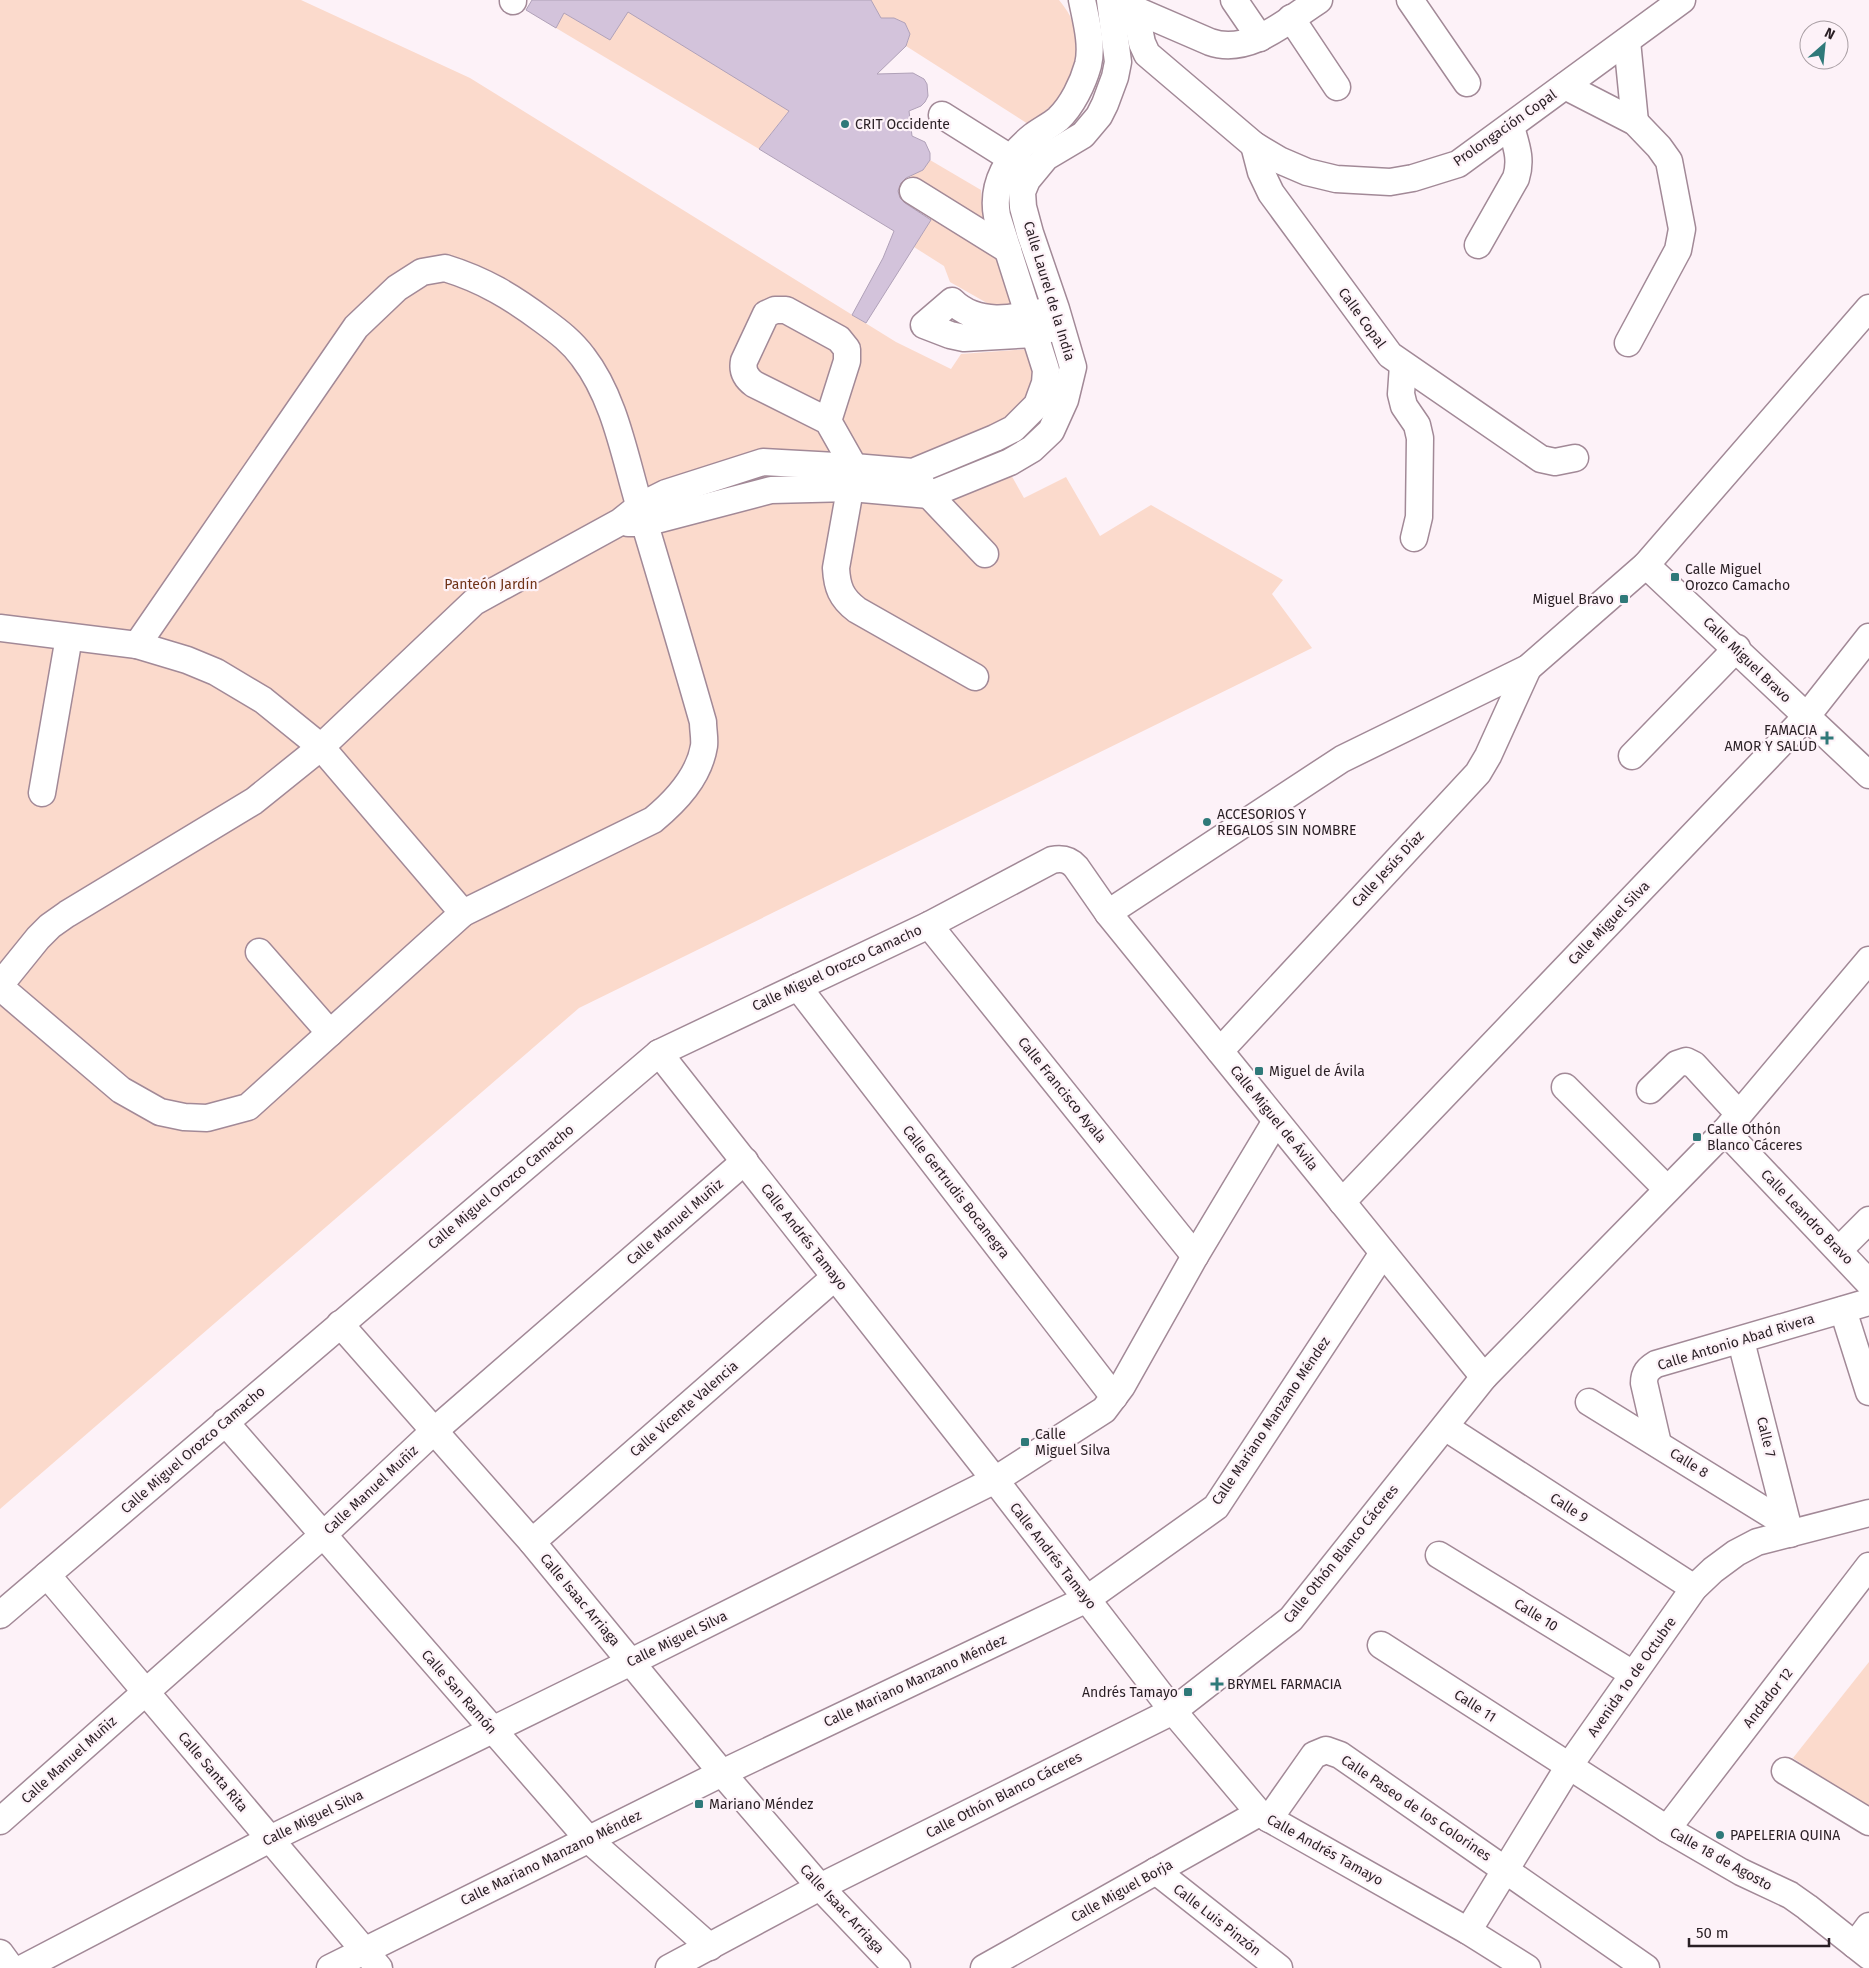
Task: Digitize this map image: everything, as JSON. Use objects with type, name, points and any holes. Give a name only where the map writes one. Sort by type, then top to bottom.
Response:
[{"type":"street","name":"Calle Laurel de la India","points":[[0,986],[50,926],[254,801],[321,747],[474,602],[620,522],[642,515],[666,493],[763,462],[853,478],[929,495],[1010,462],[1032,449],[1051,431],[1065,400],[1072,367],[1023,207],[1022,166],[1033,136],[1069,108],[1083,78],[1088,64],[1089,41],[1082,0]]},
{"type":"street","points":[[1234,0],[1260,38]]},
{"type":"street","points":[[1119,3],[1220,45],[1232,45],[1260,38],[1319,0]]},
{"type":"street","points":[[1410,0],[1467,83]]},
{"type":"street","name":"Prolongación Copal","points":[[1119,3],[1147,54],[1254,145],[1279,160],[1307,172],[1336,178],[1390,182],[1412,178],[1458,164],[1682,0]]},
{"type":"street","name":"Calle Laurel de la India","points":[[853,478],[912,472],[1013,429],[1037,405],[1045,383],[1046,370],[996,206],[998,182],[1022,166],[1046,156],[1083,135],[1099,116],[1115,77],[1118,62],[1119,3]]},
{"type":"street","points":[[1291,18],[1337,87]]},
{"type":"street","points":[[1627,41],[1635,122]]},
{"type":"street","points":[[1565,86],[1635,122],[1660,148],[1669,161],[1682,230],[1678,250],[1628,343]]},
{"type":"street","points":[[942,116],[1022,166]]},
{"type":"street","points":[[1478,245],[1516,178],[1520,167],[1519,155],[1511,127]]},
{"type":"street","name":"Calle Copal","points":[[1254,145],[1261,172],[1271,192],[1390,355],[1541,459],[1555,462],[1575,458]]},
{"type":"street","points":[[913,191],[1008,250]]},
{"type":"street","points":[[0,986],[120,1090],[160,1112],[184,1117],[207,1118],[248,1107],[463,913],[653,820],[672,805],[686,787],[698,766],[704,745],[703,722],[610,407],[596,376],[570,340],[502,291],[470,275],[445,268],[422,272],[397,288],[356,327],[137,646]]},
{"type":"street","points":[[1032,325],[979,318],[967,314],[952,301],[924,325],[964,338],[1032,325],[1058,317]]},
{"type":"street","points":[[1108,912],[1342,759],[1528,668],[1646,565],[1869,308]]},
{"type":"street","points":[[828,421],[847,361],[847,349],[839,339],[786,310],[774,310],[766,314],[744,361],[743,367],[746,376],[754,384],[828,421],[853,478],[836,568],[836,581],[841,595],[857,610],[975,677]]},
{"type":"street","points":[[1403,365],[1400,394],[1404,406],[1417,425],[1420,438],[1419,517],[1414,538]]},
{"type":"street","points":[[912,472],[929,495],[985,554]]},
{"type":"street","name":"Calle Miguel Bravo","points":[[1646,565],[1737,648],[1806,717],[1869,775]]},
{"type":"street","points":[[0,628],[137,646],[187,660],[239,684],[263,700],[321,747],[463,913]]},
{"type":"street","points":[[42,794],[70,637]]},
{"type":"street","name":"Calle Miguel Silva","points":[[1342,1202],[1806,717],[1869,637]]},
{"type":"street","points":[[1632,756],[1737,648]]},
{"type":"street","name":"Calle Jesús Díaz","points":[[1220,1051],[1478,773],[1488,756],[1528,668]]},
{"type":"street","name":"Calle Miguel de Ávila","points":[[1065,859],[1076,867],[1108,912],[1484,1377]]},
{"type":"street","name":"Calle Miguel Orozco Camacho","points":[[0,1616],[659,1053],[929,925],[1052,860],[1065,859]]},
{"type":"street","name":"Calle Francisco Ayala","points":[[929,925],[1195,1256]]},
{"type":"street","points":[[259,952],[330,1033]]},
{"type":"street","name":"Calle Othón Blanco Cáceres","points":[[669,1968],[820,1887],[1173,1711],[1291,1619],[1484,1377],[1731,1122],[1869,960]]},
{"type":"street","name":"Calle Gertrudis Bocanegra","points":[[798,987],[1114,1397]]},
{"type":"street","name":"Calle Andrés Tamayo","points":[[659,1053],[995,1480],[1173,1711],[1264,1816],[1468,1931],[1527,1968]]},
{"type":"street","name":"Calle Leandro Bravo","points":[[1650,1090],[1677,1064],[1686,1061],[1694,1065],[1731,1122],[1869,1283]]},
{"type":"street","points":[[1565,1087],[1667,1189]]},
{"type":"street","name":"Calle Miguel Silva","points":[[23,1968],[270,1839],[631,1662],[995,1480],[1104,1410],[1114,1397],[1195,1256],[1276,1121]]},
{"type":"street","name":"Calle Manuel Muñiz","points":[[0,1821],[323,1535],[434,1431],[745,1161]]},
{"type":"street","points":[[1839,1250],[1869,1220]]},
{"type":"street","name":"Calle Mariano Manzano Méndez","points":[[330,1968],[371,1959],[589,1840],[722,1773],[1087,1599],[1216,1507],[1383,1253]]},
{"type":"street","name":"Calle Vicente Valencia","points":[[532,1542],[836,1277]]},
{"type":"street","name":"Calle Antonio Abad Rivera","points":[[1658,1444],[1644,1383],[1647,1372],[1656,1364],[1741,1341],[1869,1302]]},
{"type":"street","points":[[1843,1310],[1869,1392]]},
{"type":"street","name":"Calle Isaac Arriaga","points":[[340,1324],[532,1542],[722,1773],[820,1887],[897,1968]]},
{"type":"street","name":"Calle 7","points":[[1741,1341],[1789,1529]]},
{"type":"street","name":"Calle 8","points":[[1590,1402],[1789,1529]]},
{"type":"street","name":"Calle San Ramón","points":[[225,1422],[589,1840],[710,1946]]},
{"type":"street","name":"Calle 9","points":[[1445,1427],[1694,1588]]},
{"type":"street","name":"Avenida 1o de Octubre","points":[[1468,1931],[1570,1766],[1694,1588],[1712,1570],[1736,1553],[1757,1542],[1789,1529],[1869,1513]]},
{"type":"street","name":"Calle 10","points":[[1439,1555],[1633,1674]]},
{"type":"street","name":"Andador 12","points":[[1666,1829],[1869,1566]]},
{"type":"street","name":"Calle Santa Rita","points":[[47,1575],[371,1959]]},
{"type":"street","name":"Calle 11","points":[[1381,1646],[1570,1766]]},
{"type":"street","name":"Calle Paseo de los Colorines","points":[[1264,1816],[1314,1755],[1326,1750],[1340,1755],[1505,1869]]},
{"type":"street","name":"Calle 18 de Agosto","points":[[1570,1766],[1666,1829],[1741,1872],[1790,1895],[1864,1942]]},
{"type":"street","points":[[1785,1771],[1869,1822]]},
{"type":"street","name":"Calle Miguel Borja","points":[[984,1968],[1156,1871],[1264,1816]]},
{"type":"street","points":[[1505,1869],[1646,1968]]},
{"type":"street","name":"Calle Luis Pinzón","points":[[1156,1871],[1279,1968]]},
{"type":"street","points":[[0,1953],[11,1968]]},
{"type":"green space","name":"Panteón Jardín","points":[[0,0],[301,0],[470,78],[896,342],[951,369],[961,354],[1029,349],[1034,367],[1032,388],[1013,414],[988,434],[1024,498],[1066,477],[1100,536],[1151,505],[1283,580],[1272,594],[1312,648],[579,1008],[0,1509]]},
{"type":"green space","points":[[635,0],[646,23],[778,104],[836,50],[759,149],[556,28],[564,13],[610,40]]},
{"type":"green space","points":[[871,0],[1059,0],[1070,16],[1074,27],[1076,50],[1073,73],[1068,84],[1055,102],[1028,124],[906,46],[909,34],[905,24],[895,19],[882,20]]},
{"type":"green space","points":[[930,160],[981,190],[984,227],[910,180],[911,173],[923,170]]},
{"type":"green space","points":[[930,214],[993,250],[1012,304],[1001,311],[950,282],[944,266],[914,247],[930,220]]},
{"type":"green space","points":[[1869,1662],[1869,1810],[1793,1758]]},
{"type":"building","name":"CRIT Occidente","points":[[532,0],[871,0],[881,18],[894,18],[905,23],[910,34],[906,46],[877,74],[913,73],[924,79],[927,84],[928,96],[925,102],[921,106],[909,111],[912,136],[925,142],[930,153],[930,160],[923,170],[906,178],[901,183],[898,191],[900,198],[905,203],[931,220],[866,323],[852,315],[883,258],[894,231],[759,149],[789,111],[628,12],[610,40],[564,13],[556,28],[526,10]]},
{"type":"place","name":"CRIT Occidente","points":[[845,124]]},
{"type":"place","name":"Calle Miguel Orozco Camacho","points":[[1675,577]]},
{"type":"place","name":"Miguel Bravo","points":[[1624,599]]},
{"type":"place","name":"FAMACIA AMOR Y SALUD","points":[[1827,738]]},
{"type":"place","name":"ACCESORIOS Y REGALOS SIN NOMBRE","points":[[1207,822]]},
{"type":"place","name":"Miguel de Ávila","points":[[1259,1071]]},
{"type":"place","name":"Calle Othón Blanco Cáceres","points":[[1697,1137]]},
{"type":"place","name":"Calle Miguel Silva","points":[[1025,1442]]},
{"type":"place","name":"BRYMEL FARMACIA","points":[[1217,1684]]},
{"type":"place","name":"Andrés Tamayo","points":[[1188,1692]]},
{"type":"place","name":"Mariano Méndez","points":[[699,1804]]},
{"type":"place","name":"PAPELERIA QUINA","points":[[1720,1835]]}]
